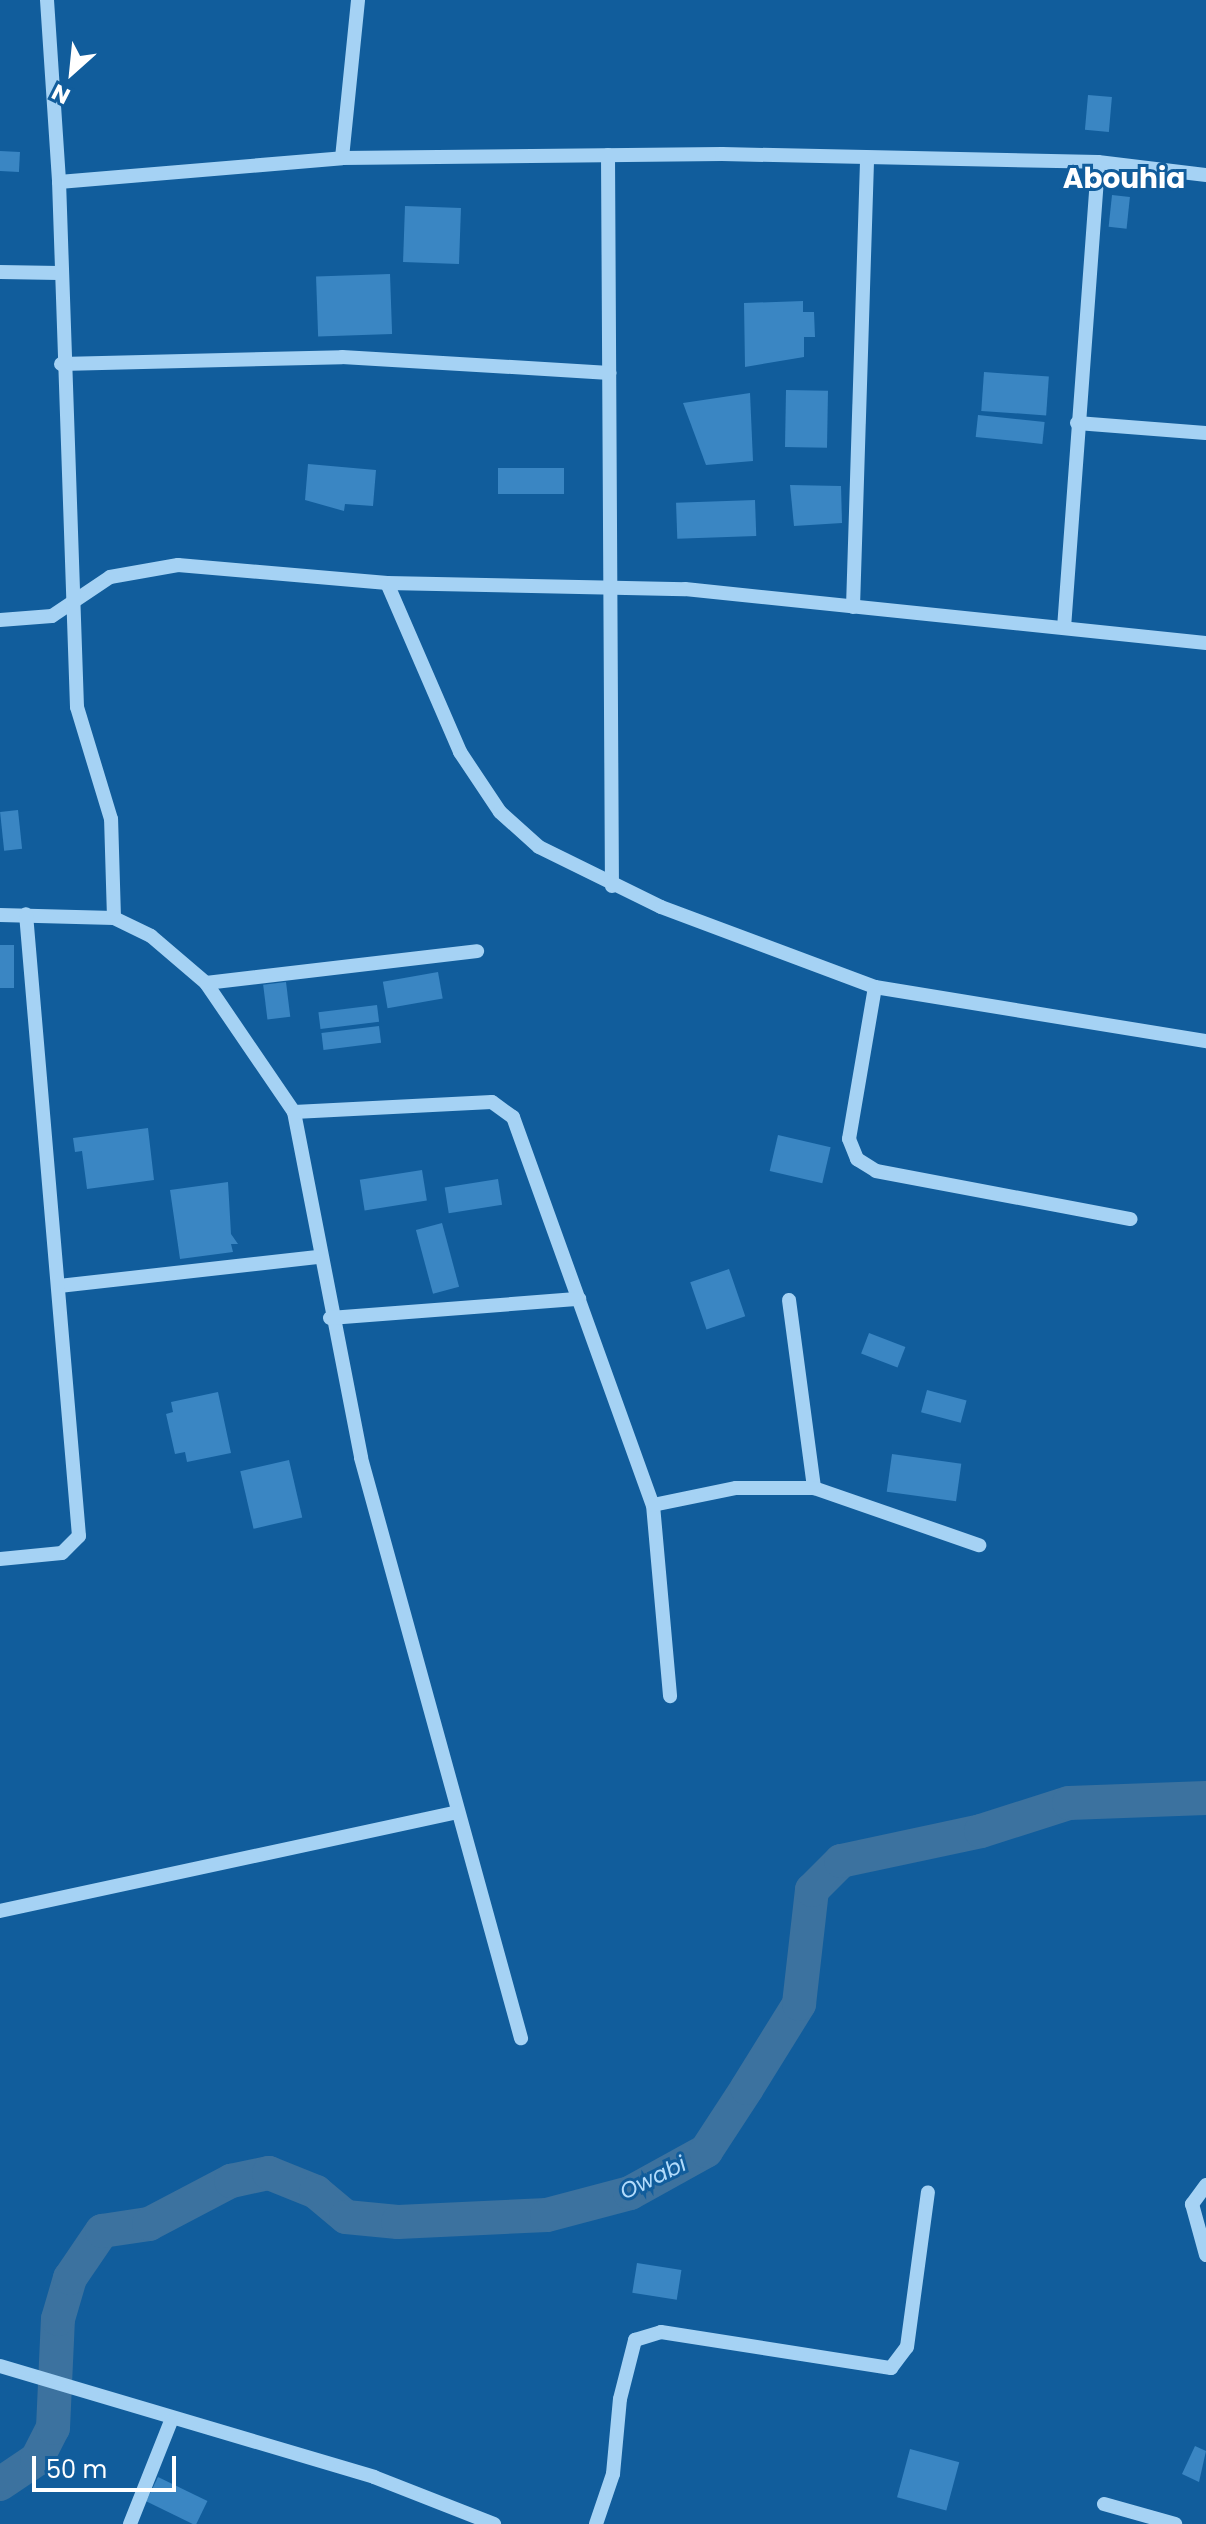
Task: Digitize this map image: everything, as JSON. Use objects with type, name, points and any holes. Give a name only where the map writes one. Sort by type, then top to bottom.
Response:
[{"type":"street","points":[[47,0],[59,182],[61,364],[77,707],[111,819],[114,918]]},
{"type":"street","points":[[342,158],[358,0]]},
{"type":"street","points":[[59,182],[342,158],[608,155],[1098,162],[1206,175]]},
{"type":"street","points":[[608,155],[612,886]]},
{"type":"street","points":[[853,607],[867,161]]},
{"type":"street","points":[[1064,628],[1098,162]]},
{"type":"street","points":[[0,272],[59,273]]},
{"type":"street","points":[[61,364],[342,357],[610,373]]},
{"type":"street","points":[[1077,423],[1206,433]]},
{"type":"street","points":[[0,620],[52,616],[72,607],[110,577],[133,568],[255,568],[387,583],[612,585],[1206,643]]},
{"type":"street","points":[[387,583],[436,699],[483,791],[539,847],[612,886],[875,987],[1206,1041]]},
{"type":"street","points":[[0,1559],[62,1553],[79,1536],[26,914]]},
{"type":"street","points":[[0,915],[114,918],[151,936],[206,983],[294,1112],[330,1318],[455,1813],[521,2038]]},
{"type":"street","points":[[206,983],[477,951]]},
{"type":"street","points":[[875,987],[849,1139],[857,1159],[876,1171],[1131,1219]]},
{"type":"street","points":[[294,1112],[504,1107],[579,1299],[653,1505],[670,1696]]},
{"type":"street","points":[[59,1286],[317,1257]]},
{"type":"street","points":[[330,1318],[579,1299]]},
{"type":"street","points":[[789,1300],[814,1488]]},
{"type":"street","points":[[653,1505],[736,1488],[814,1488],[979,1545]]},
{"type":"street","points":[[0,1911],[455,1813]]},
{"type":"street","points":[[1206,2185],[1192,2204],[1206,2255]]},
{"type":"street","points":[[596,2524],[613,2474],[620,2399],[635,2340],[661,2332],[891,2368],[907,2347],[928,2192]]},
{"type":"street","points":[[0,2366],[171,2421],[374,2477],[494,2524]]},
{"type":"street","points":[[130,2524],[171,2421]]},
{"type":"street","points":[[1104,2504],[1175,2524]]},
{"type":"building","points":[[1088,95],[1112,97],[1109,132],[1085,130]]},
{"type":"building","points":[[0,151],[20,152],[19,172],[0,171]]},
{"type":"building","points":[[1112,195],[1130,197],[1127,229],[1109,227]]},
{"type":"building","points":[[405,206],[461,208],[459,264],[403,262]]},
{"type":"building","points":[[390,274],[392,334],[318,337],[316,277]]},
{"type":"building","points":[[803,301],[803,312],[814,312],[815,337],[804,337],[804,357],[745,367],[744,303]]},
{"type":"building","points":[[984,372],[1049,377],[1046,415],[981,411]]},
{"type":"building","points":[[786,390],[828,391],[827,448],[785,447]]},
{"type":"building","points":[[750,393],[753,461],[706,465],[683,403]]},
{"type":"building","points":[[978,415],[1045,422],[1042,444],[976,437]]},
{"type":"building","points":[[308,464],[376,470],[373,506],[345,504],[344,511],[305,500]]},
{"type":"building","points":[[498,468],[564,468],[564,494],[498,494]]},
{"type":"building","points":[[790,485],[841,486],[842,523],[794,526]]},
{"type":"building","points":[[755,500],[756,536],[677,539],[676,503]]},
{"type":"building","points":[[18,810],[22,849],[4,851],[0,812]]},
{"type":"building","points":[[0,945],[14,945],[14,988],[0,988]]},
{"type":"building","points":[[438,972],[443,999],[388,1008],[383,982]]},
{"type":"building","points":[[286,982],[290,1017],[267,1020],[263,985]]},
{"type":"building","points":[[377,1005],[379,1022],[321,1029],[318,1012]]},
{"type":"building","points":[[379,1026],[381,1043],[324,1050],[321,1033]]},
{"type":"building","points":[[148,1128],[154,1180],[87,1189],[82,1151],[75,1152],[73,1138]]},
{"type":"building","points":[[778,1135],[831,1147],[822,1183],[770,1171]]},
{"type":"building","points":[[422,1170],[427,1201],[365,1210],[360,1180]]},
{"type":"building","points":[[498,1179],[502,1205],[449,1213],[445,1187]]},
{"type":"building","points":[[228,1182],[231,1234],[238,1244],[231,1244],[233,1252],[180,1259],[170,1190]]},
{"type":"building","points":[[442,1223],[459,1287],[433,1294],[416,1230]]},
{"type":"building","points":[[729,1269],[745,1316],[707,1330],[690,1282]]},
{"type":"building","points":[[869,1333],[905,1347],[898,1368],[861,1354]]},
{"type":"building","points":[[927,1390],[967,1401],[961,1423],[921,1412]]},
{"type":"building","points":[[218,1392],[231,1453],[187,1462],[185,1452],[175,1454],[166,1414],[173,1412],[171,1402]]},
{"type":"building","points":[[892,1454],[961,1464],[956,1501],[887,1492]]},
{"type":"building","points":[[289,1460],[302,1517],[254,1529],[240,1471]]},
{"type":"building","points":[[637,2263],[681,2270],[677,2300],[632,2293]]},
{"type":"building","points":[[1195,2446],[1206,2451],[1199,2482],[1182,2474]]},
{"type":"building","points":[[910,2449],[959,2462],[946,2510],[897,2497]]},
{"type":"building","points":[[158,2477],[207,2501],[196,2524],[146,2501]]},
{"type":"waterway","name":"Owabi","points":[[0,2484],[37,2459],[53,2428],[58,2319],[70,2278],[102,2231],[149,2224],[231,2181],[269,2173],[316,2192],[346,2217],[398,2222],[547,2215],[630,2193],[706,2151],[747,2088],[799,2004],[812,1890],[841,1861],[981,1831],[1069,1803],[1206,1798]]},
{"type":"district","name":"Abouhia","points":[[1124,179]]}]
